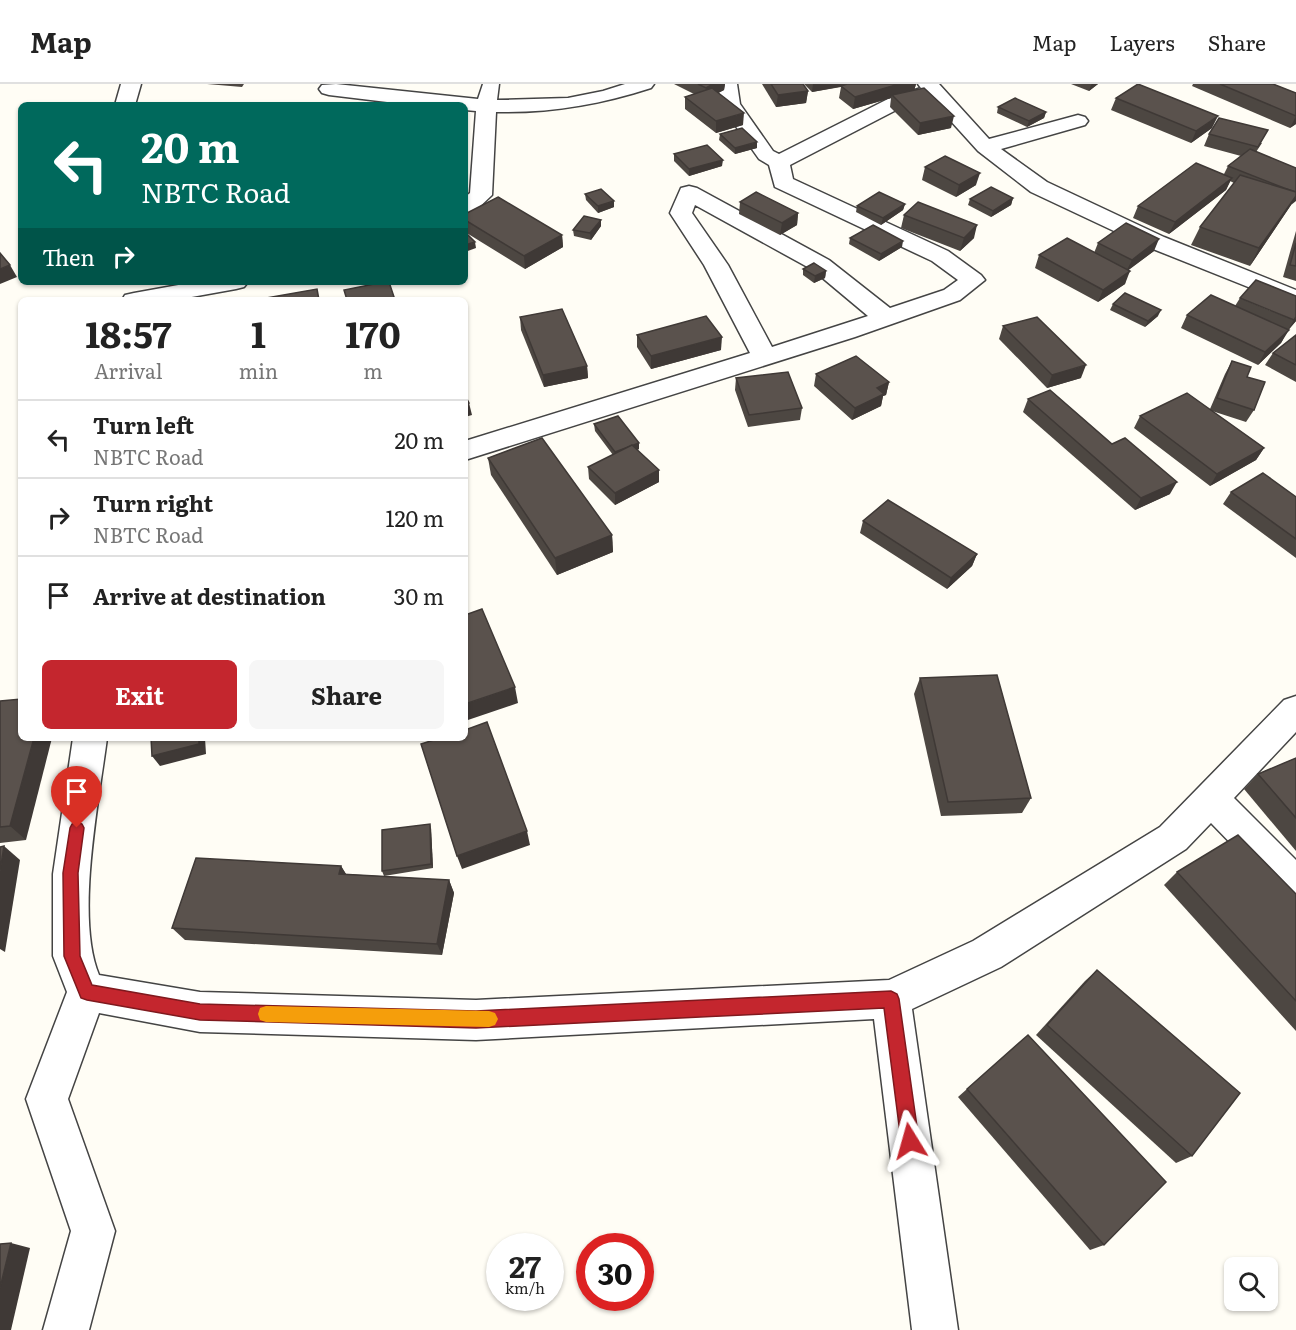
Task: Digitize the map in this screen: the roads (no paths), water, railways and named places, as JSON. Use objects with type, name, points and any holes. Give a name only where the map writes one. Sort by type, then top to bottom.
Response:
[{"type":"street","points":[[126,102],[131,84]]},
{"type":"street","points":[[468,206],[481,195],[486,105],[492,84]]},
{"type":"street","points":[[468,103],[511,107],[589,100],[644,84]]},
{"type":"street","points":[[468,450],[765,358],[952,295],[973,280],[940,256],[783,182],[778,162],[766,156],[730,104],[727,84]]},
{"type":"street","points":[[778,162],[931,87],[985,147],[1039,187],[1155,242],[1296,299]]},
{"type":"street","points":[[329,89],[457,102]]},
{"type":"street","points":[[985,147],[1078,121]]},
{"type":"street","points":[[765,358],[716,265],[681,213],[689,193],[821,265],[885,317]]},
{"type":"street","points":[[151,297],[219,285]]},
{"type":"street","points":[[87,992],[200,1012],[476,1020],[891,999],[987,954],[1173,838],[1296,710]]},
{"type":"street","points":[[66,1330],[93,1231],[47,1099],[87,992],[72,956],[71,873],[90,741]]},
{"type":"street","points":[[1211,799],[1296,885]]},
{"type":"street","points":[[891,999],[935,1330]]}]
